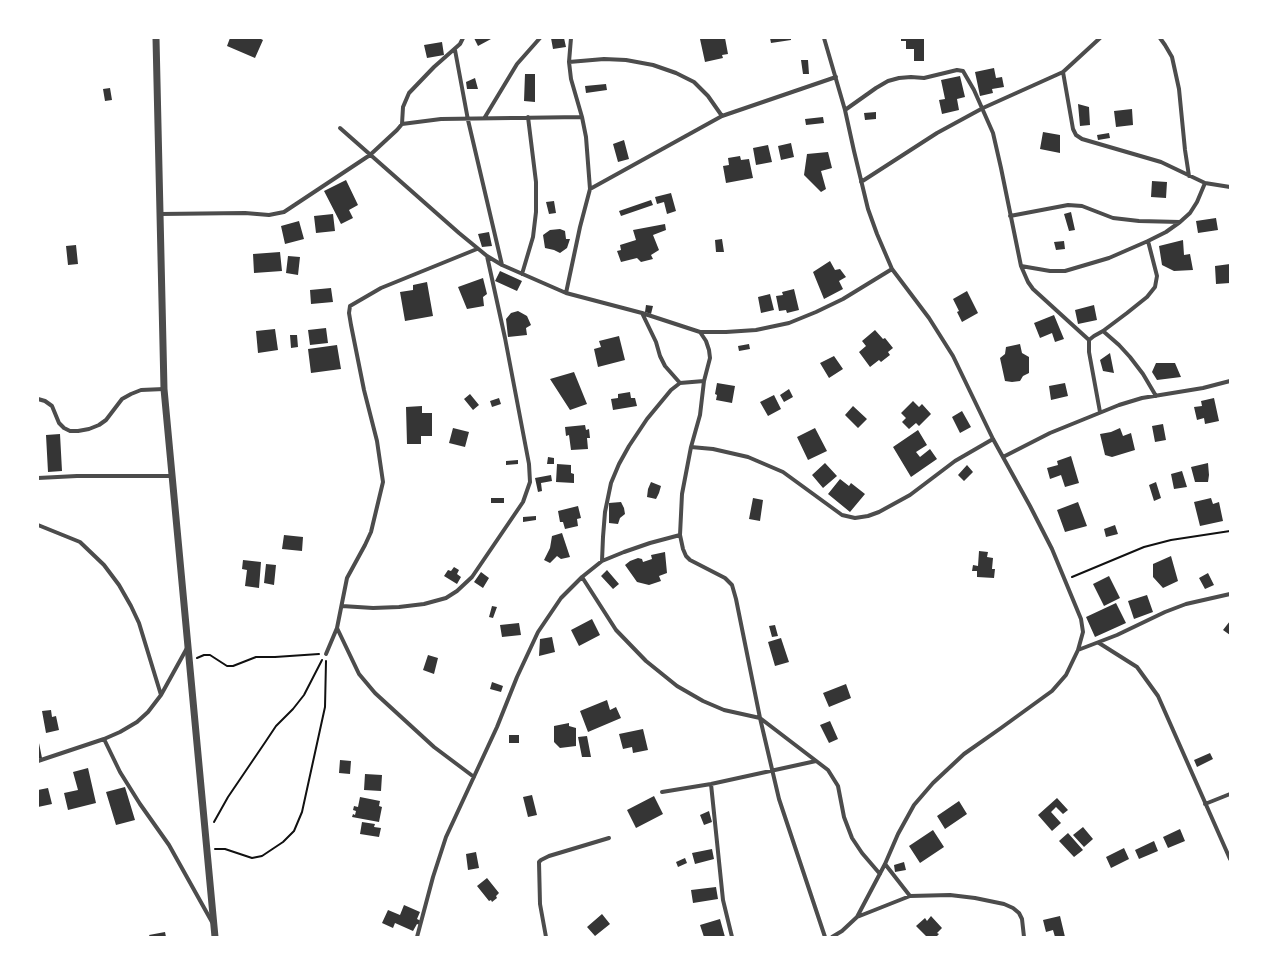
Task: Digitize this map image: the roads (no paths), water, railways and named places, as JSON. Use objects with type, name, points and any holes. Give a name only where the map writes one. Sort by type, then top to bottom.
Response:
[{"type":"street","points":[[156,38],[164,389],[215,937]]},
{"type":"street","points":[[402,124],[403,107],[409,93],[434,67],[455,50],[463,38]]},
{"type":"street","points":[[485,117],[517,64],[540,38]]},
{"type":"street","points":[[566,293],[590,189],[587,144],[582,117],[571,79],[568,62],[571,38]]},
{"type":"street","points":[[824,38],[845,110],[861,182],[875,228],[892,269],[929,318],[953,356],[993,439],[1052,549],[1081,618],[1083,632],[1078,650],[1066,675],[1052,691],[964,754],[933,783],[914,805],[857,917],[842,931],[832,937]]},
{"type":"street","points":[[861,182],[937,133],[983,108],[1063,72],[1100,38]]},
{"type":"street","points":[[1160,38],[1174,63],[1179,89],[1189,176]]},
{"type":"street","points":[[455,50],[468,118],[502,265]]},
{"type":"street","points":[[568,62],[626,60],[653,65],[676,73],[694,82],[708,96],[722,116]]},
{"type":"street","points":[[845,110],[888,81],[899,78],[924,78],[957,70],[963,71],[983,108],[993,133],[1021,266],[1033,289],[1089,340]]},
{"type":"street","points":[[1063,72],[1073,129],[1076,135],[1082,139],[1161,162],[1205,183],[1230,187]]},
{"type":"street","points":[[590,189],[722,116],[836,77]]},
{"type":"street","points":[[160,214],[244,213],[269,215],[284,212],[370,155],[402,124],[441,119],[485,117],[582,117]]},
{"type":"street","points":[[522,274],[533,237],[536,212],[536,182],[528,118]]},
{"type":"street","points":[[340,128],[477,249],[502,265],[566,293],[642,313],[700,332],[756,330],[789,322],[816,312],[843,299],[892,269]]},
{"type":"street","points":[[1021,266],[1050,271],[1065,271],[1109,258],[1148,241],[1166,232],[1190,213],[1197,202],[1205,183]]},
{"type":"street","points":[[1010,216],[1068,205],[1082,206],[1113,218],[1139,221],[1180,222]]},
{"type":"street","points":[[1100,412],[1088,346],[1089,340],[1147,297],[1155,287],[1156,276],[1148,241]]},
{"type":"street","points":[[326,654],[337,628],[347,578],[365,545],[370,532],[383,482],[377,441],[364,390],[351,326],[349,314],[350,306],[381,288],[477,249]]},
{"type":"street","points":[[342,606],[373,608],[400,607],[424,604],[446,598],[472,577],[523,502],[530,482],[529,464],[505,338],[487,256]]},
{"type":"street","points":[[642,313],[656,342],[665,366],[680,383]]},
{"type":"street","points":[[1103,331],[1130,357],[1143,374],[1156,396]]},
{"type":"street","points":[[700,332],[706,341],[710,358],[704,381],[700,415],[691,447],[682,494],[680,535],[683,549],[686,556],[690,560],[725,578],[732,585],[779,799],[825,937]]},
{"type":"street","points":[[602,561],[605,512],[611,483],[629,446],[646,419],[671,390],[680,383],[704,381]]},
{"type":"street","points":[[1003,457],[1050,433],[1119,405],[1230,381]]},
{"type":"street","points":[[38,399],[52,406],[59,423],[64,428],[70,431],[78,431],[99,425],[106,420],[122,399],[131,394],[140,390],[164,389]]},
{"type":"street","points":[[691,447],[713,449],[748,456],[782,472],[842,514],[855,518],[868,516],[879,512],[910,495],[955,461],[993,439]]},
{"type":"street","points":[[38,478],[77,476],[171,476]]},
{"type":"street","points":[[38,525],[80,542],[104,565],[131,606],[139,623],[161,695]]},
{"type":"street","points":[[417,937],[433,876],[446,837],[497,727],[538,632],[561,598],[582,577],[602,561],[650,543],[680,535]]},
{"type":"street","points":[[582,577],[616,630],[652,666],[677,686],[703,701],[724,710],[760,718],[828,770],[838,786],[844,817],[852,838],[862,853],[880,874]]},
{"type":"street","points":[[1078,650],[1099,643],[1165,612],[1186,604],[1230,594]]},
{"type":"street","points":[[337,628],[359,674],[375,693],[434,747],[474,777]]},
{"type":"street","points":[[1099,643],[1137,666],[1158,696],[1230,859]]},
{"type":"street","points":[[38,761],[104,739],[137,722],[148,712],[161,695],[188,647]]},
{"type":"street","points":[[104,739],[120,772],[140,804],[169,845],[215,928]]},
{"type":"street","points":[[662,792],[711,784],[816,761]]},
{"type":"street","points":[[711,784],[723,900],[732,937]]},
{"type":"street","points":[[1205,804],[1230,794]]},
{"type":"street","points":[[546,937],[540,904],[539,862],[549,856],[609,838]]},
{"type":"street","points":[[885,864],[910,896]]},
{"type":"street","points":[[857,917],[910,896],[950,895],[975,898],[1004,904],[1013,908],[1019,913],[1022,919],[1024,937]]}]
